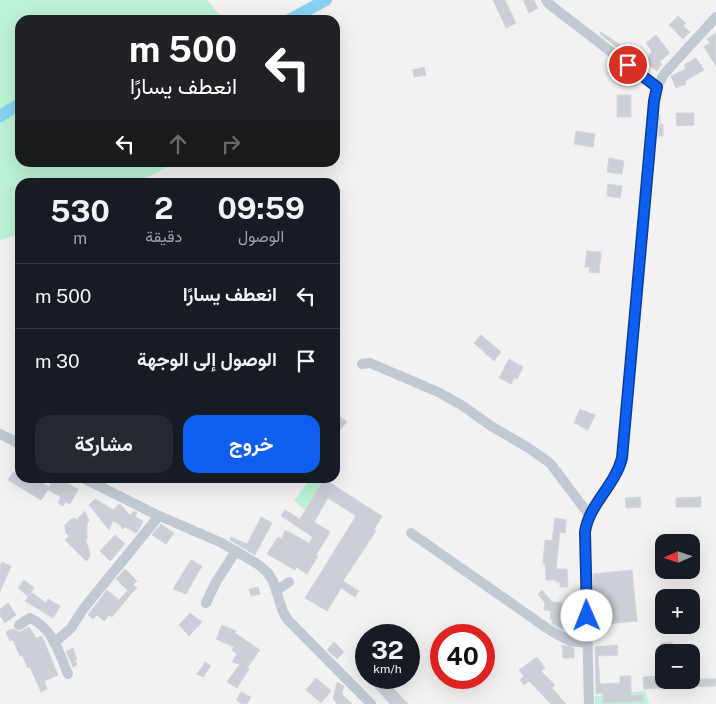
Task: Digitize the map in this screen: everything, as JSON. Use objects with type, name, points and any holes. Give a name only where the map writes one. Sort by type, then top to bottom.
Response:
[{"type":"street","points":[[546,0],[657,87]]},
{"type":"street","points":[[589,704],[585,532],[587,521],[619,470],[622,458],[653,111],[657,87],[664,74],[716,17]]},
{"type":"street","points":[[362,364],[370,363],[438,392],[527,447],[550,463],[590,516]]},
{"type":"street","points":[[0,434],[15,442]]},
{"type":"street","points":[[93,483],[159,516],[222,543],[268,573],[283,612],[292,625],[371,704]]},
{"type":"street","points":[[54,643],[70,628],[159,516]]},
{"type":"street","points":[[411,533],[551,630],[570,641],[587,643]]},
{"type":"street","points":[[206,603],[216,582],[236,551]]},
{"type":"street","points":[[276,591],[289,582]]},
{"type":"street","points":[[19,625],[27,618],[32,618],[46,629],[68,674]]},
{"type":"green space","points":[[0,0],[207,0],[220,15],[15,15],[15,167],[167,167],[146,178],[15,178],[15,236],[0,240]]},
{"type":"green space","points":[[307,483],[328,484],[308,512],[294,501]]},
{"type":"green space","points":[[645,691],[649,704],[595,704],[595,696]]},
{"type":"building","points":[[493,0],[505,0],[516,23],[506,28]]},
{"type":"building","points":[[523,0],[534,0],[538,8],[529,13]]},
{"type":"building","points":[[678,16],[686,23],[683,26],[690,32],[683,39],[669,25]]},
{"type":"building","points":[[601,32],[638,57],[635,62],[600,34]]},
{"type":"building","points":[[716,33],[716,66],[704,47],[710,43],[707,39]]},
{"type":"building","points":[[656,35],[670,53],[659,62],[662,64],[657,71],[645,62],[652,51],[646,43]]},
{"type":"building","points":[[696,58],[704,70],[685,81],[686,84],[676,88],[671,76],[686,69],[684,65]]},
{"type":"building","points":[[424,67],[426,75],[414,77],[413,70]]},
{"type":"building","points":[[617,95],[631,95],[631,117],[617,117]]},
{"type":"building","points":[[676,113],[694,113],[694,125],[677,126]]},
{"type":"building","points":[[660,115],[660,124],[663,124],[663,136],[658,136]]},
{"type":"building","points":[[576,131],[595,134],[593,147],[574,144]]},
{"type":"building","points":[[609,158],[624,161],[622,174],[607,172]]},
{"type":"building","points":[[608,184],[622,186],[620,198],[607,196]]},
{"type":"building","points":[[587,251],[601,252],[599,273],[589,272],[590,267],[585,267]]},
{"type":"building","points":[[481,335],[501,352],[494,361],[474,343]]},
{"type":"building","points":[[509,359],[523,367],[517,379],[514,378],[511,384],[499,378]]},
{"type":"building","points":[[580,409],[595,415],[588,430],[574,423]]},
{"type":"building","points":[[340,416],[347,422],[340,430]]},
{"type":"building","points":[[13,472],[15,473],[15,483],[42,483],[49,487],[51,483],[66,483],[78,489],[70,504],[65,502],[63,506],[58,503],[61,497],[48,490],[41,500],[8,480]]},
{"type":"building","points":[[322,483],[330,483],[382,516],[374,530],[376,531],[343,581],[359,591],[355,597],[341,588],[327,611],[305,598],[356,516],[328,498],[314,522],[330,532],[307,574],[296,567],[295,570],[267,554],[278,537],[282,539],[285,530],[309,543],[313,537],[281,516],[285,510],[300,519]]},
{"type":"building","points":[[640,497],[641,507],[626,508],[625,498]]},
{"type":"building","points":[[701,497],[701,507],[676,507],[676,498]]},
{"type":"building","points":[[95,499],[113,510],[120,504],[130,515],[134,511],[137,513],[135,517],[143,521],[138,531],[136,533],[125,527],[123,529],[113,521],[109,530],[89,505]]},
{"type":"building","points":[[85,511],[89,521],[87,523],[87,540],[85,538],[90,553],[90,557],[86,561],[65,540],[69,536],[66,533],[65,525],[71,519],[75,518],[76,520]]},
{"type":"building","points":[[261,517],[272,523],[255,555],[230,540],[231,537],[247,544]]},
{"type":"building","points":[[555,518],[566,520],[565,533],[560,532],[556,569],[567,569],[568,587],[560,587],[560,582],[556,582],[556,580],[546,580],[545,564],[543,564],[545,540],[552,541]]},
{"type":"building","points":[[161,524],[174,533],[166,544],[152,535]]},
{"type":"building","points":[[115,535],[125,544],[110,561],[100,551]]},
{"type":"building","points":[[191,560],[202,566],[186,594],[173,589]]},
{"type":"building","points":[[2,562],[11,566],[0,592],[0,566]]},
{"type":"building","points":[[125,569],[137,581],[133,585],[137,588],[131,594],[116,579]]},
{"type":"building","points":[[632,570],[637,621],[595,625],[593,574]]},
{"type":"building","points":[[24,580],[34,588],[28,596],[18,588]]},
{"type":"building","points":[[258,587],[260,594],[251,596],[249,589]]},
{"type":"building","points":[[107,590],[119,600],[127,591],[131,594],[112,617],[109,615],[104,621],[97,615],[93,619],[88,615]]},
{"type":"building","points":[[542,590],[552,602],[571,604],[571,630],[562,629],[552,624],[553,620],[550,619],[551,611],[544,610],[545,603],[538,594]]},
{"type":"building","points":[[31,592],[46,603],[48,599],[60,606],[53,618],[25,601]]},
{"type":"building","points":[[8,603],[16,615],[5,623],[0,616],[0,609]]},
{"type":"building","points":[[190,613],[202,622],[189,636],[179,625]]},
{"type":"building","points":[[222,625],[236,631],[235,633],[260,650],[247,668],[249,669],[237,688],[227,682],[240,664],[232,662],[237,654],[232,650],[234,647],[216,639]]},
{"type":"building","points":[[29,627],[36,638],[42,636],[58,675],[44,681],[47,689],[41,692],[30,667],[28,668],[13,640],[10,641],[6,632],[13,629],[20,632]]},
{"type":"building","points":[[334,642],[344,652],[337,659],[327,650]]},
{"type":"building","points":[[672,642],[672,644],[661,644]]},
{"type":"building","points":[[562,645],[574,648],[574,658],[563,658]]},
{"type":"building","points":[[617,645],[618,655],[598,656],[600,684],[620,683],[620,676],[631,676],[631,696],[643,695],[643,701],[603,703],[603,693],[596,694],[595,647]]},
{"type":"building","points":[[73,648],[77,665],[73,667],[66,651]]},
{"type":"building","points":[[537,657],[545,668],[541,671],[555,685],[552,688],[566,704],[551,704],[529,681],[524,685],[520,680],[524,676],[519,670]]},
{"type":"building","points":[[205,662],[211,666],[203,677],[197,674]]},
{"type":"building","points":[[655,676],[655,688],[644,689],[643,677]]},
{"type":"building","points":[[316,678],[331,691],[321,703],[306,690]]},
{"type":"building","points":[[700,679],[716,679],[716,686],[700,687]]},
{"type":"building","points":[[337,682],[344,686],[342,694],[352,704],[337,704],[333,699]]},
{"type":"building","points":[[377,689],[394,689],[408,704],[390,704]]},
{"type":"building","points":[[241,692],[251,697],[247,704],[242,704],[236,700]]},
{"type":"waterway","points":[[298,15],[326,0]]},
{"type":"waterway","points":[[0,116],[15,107]]},
{"type":"route","points":[[587,616],[585,532],[587,521],[619,470],[622,458],[654,101],[657,87],[628,65]]}]
